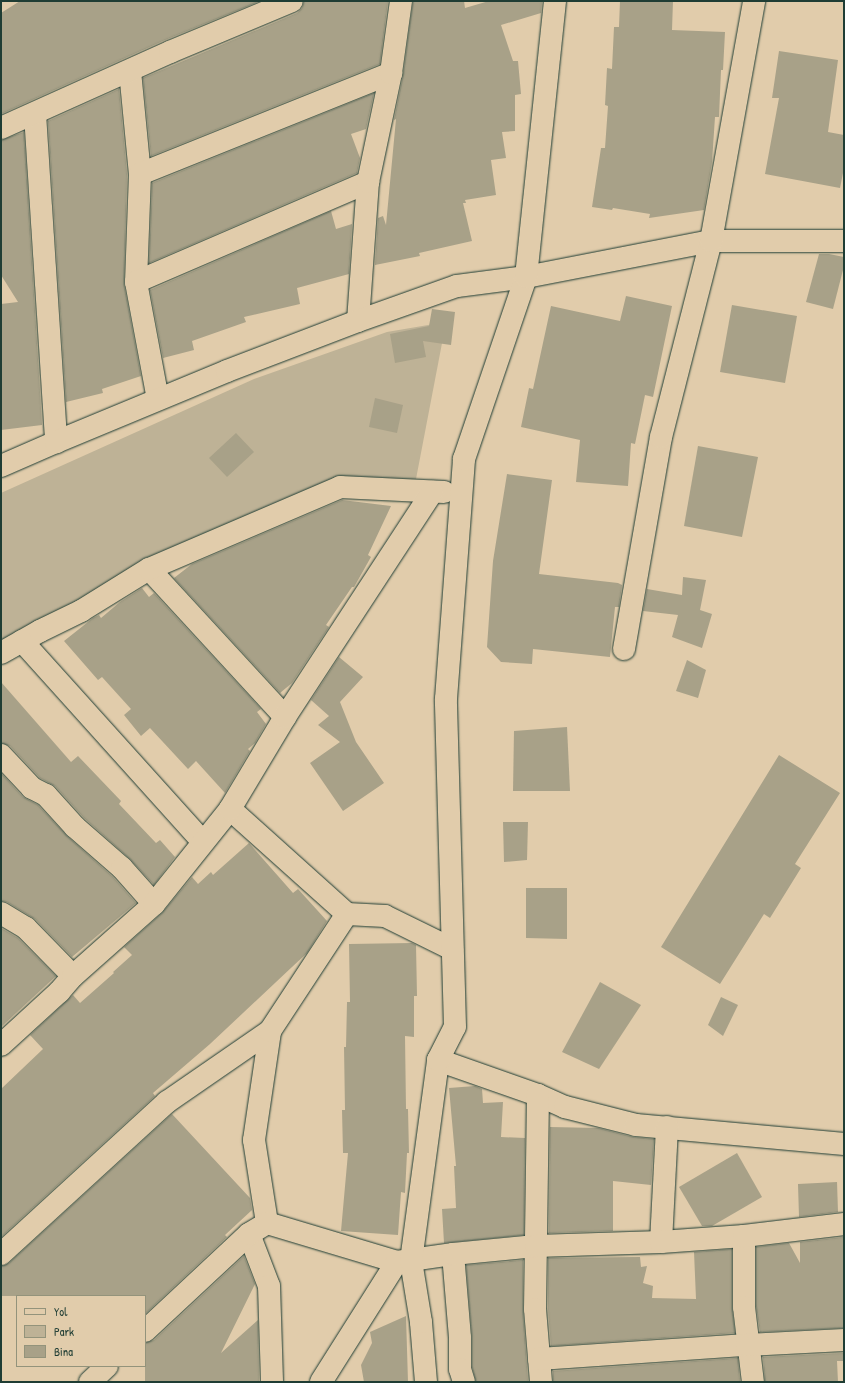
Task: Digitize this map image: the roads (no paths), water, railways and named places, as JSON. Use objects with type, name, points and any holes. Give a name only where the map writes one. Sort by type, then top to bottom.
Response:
[{"type":"street","points":[[1,128],[292,1]]},
{"type":"street","points":[[358,321],[368,182],[391,73],[401,1]]},
{"type":"street","points":[[321,1382],[404,1262],[438,1060],[455,1027],[446,699],[464,459],[526,276],[555,1]]},
{"type":"street","points":[[624,649],[662,437],[712,241],[754,1]]},
{"type":"street","points":[[130,71],[140,174],[136,282],[158,400]]},
{"type":"street","points":[[140,174],[391,73]]},
{"type":"street","points":[[34,114],[56,442]]},
{"type":"street","points":[[136,282],[368,182]]},
{"type":"street","points":[[1,466],[158,400],[358,321],[457,286],[526,276],[712,241],[844,241]]},
{"type":"street","points":[[1,653],[81,612],[149,569],[340,487],[432,492],[462,491]]},
{"type":"street","points":[[1,1045],[59,992],[73,976],[154,904],[230,809],[285,717],[432,492]]},
{"type":"street","points":[[149,569],[285,717]]},
{"type":"street","points":[[22,641],[203,842]]},
{"type":"street","points":[[1,754],[32,788],[46,795],[75,827],[122,868],[154,904]]},
{"type":"street","points":[[230,809],[347,914],[386,916],[452,949]]},
{"type":"street","points":[[1,913],[26,928],[73,976]]},
{"type":"street","points":[[1,1254],[167,1102],[270,1031],[347,914]]},
{"type":"street","points":[[267,1223],[254,1140],[270,1031]]},
{"type":"street","points":[[438,1060],[538,1096],[564,1107],[636,1125],[844,1144]]},
{"type":"street","points":[[538,1096],[535,1309],[541,1382]]},
{"type":"street","points":[[662,1242],[667,1128]]},
{"type":"street","points":[[146,1330],[249,1234],[267,1223],[404,1262],[453,1254],[536,1246],[662,1242],[744,1236],[844,1224]]},
{"type":"street","points":[[249,1234],[269,1286],[272,1382]]},
{"type":"street","points":[[744,1236],[744,1308],[753,1382]]},
{"type":"street","points":[[453,1254],[460,1338],[460,1369],[464,1382]]},
{"type":"street","points":[[404,1262],[421,1322],[426,1382]]},
{"type":"street","points":[[540,1359],[844,1340]]},
{"type":"street","points":[[90,1382],[106,1367]]}]
